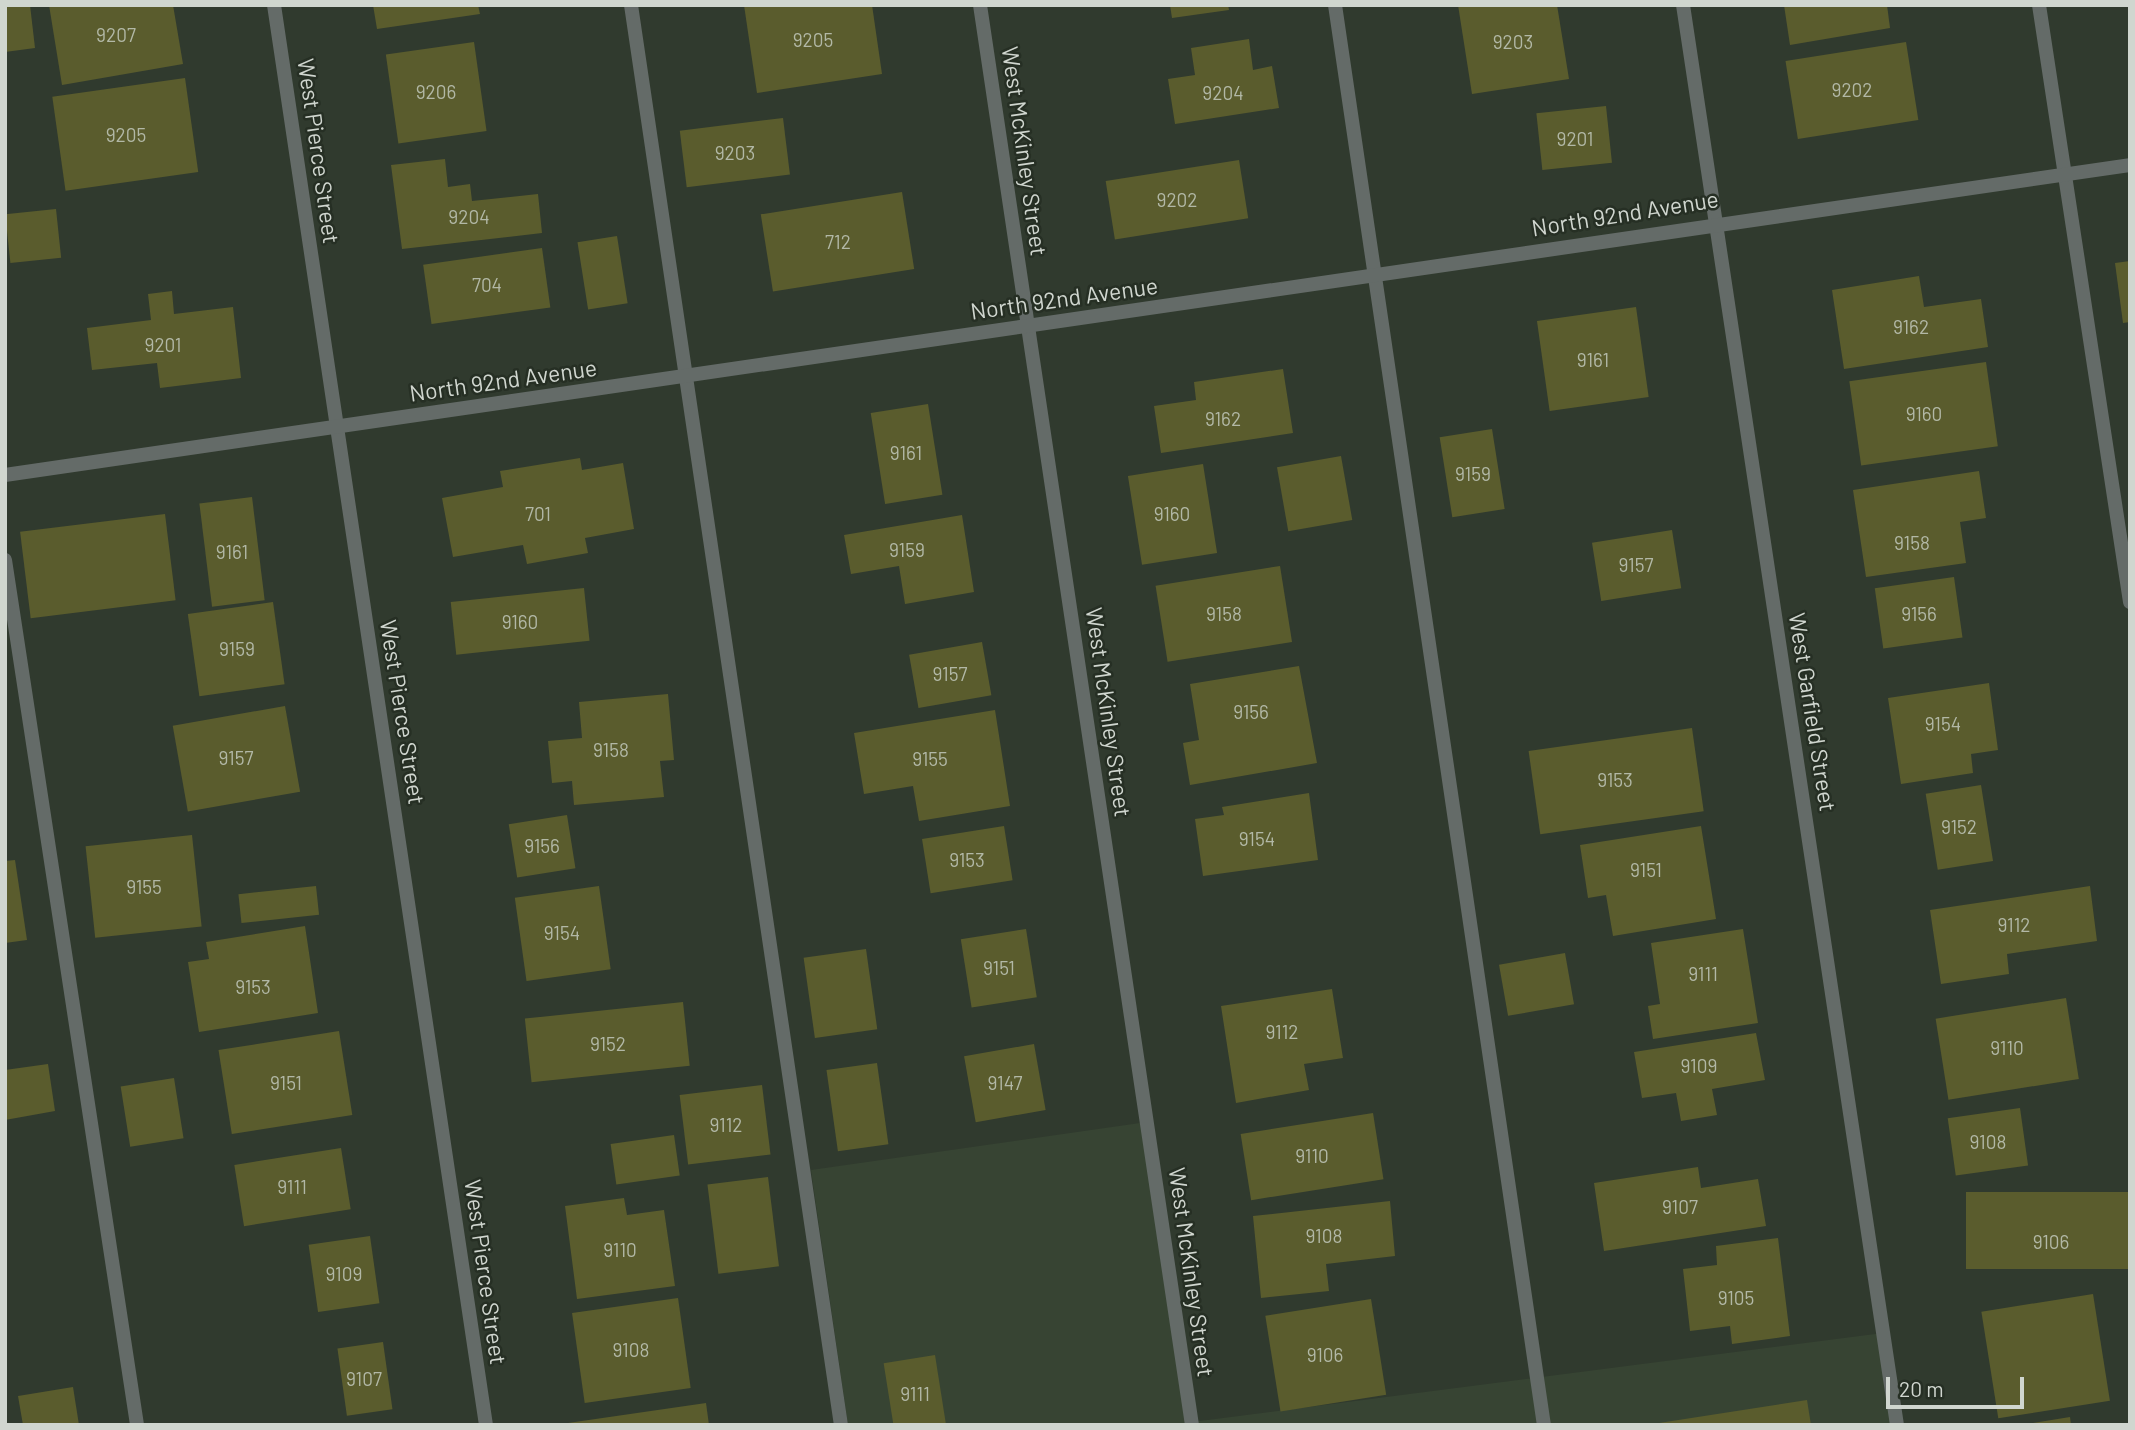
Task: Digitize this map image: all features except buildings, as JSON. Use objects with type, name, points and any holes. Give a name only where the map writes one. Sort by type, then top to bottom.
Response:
[{"type":"street","name":"West Pierce Street","points":[[274,5],[486,1425]]},
{"type":"street","points":[[631,5],[688,376],[841,1425]]},
{"type":"street","name":"West McKinley Street","points":[[980,5],[1192,1425]]},
{"type":"street","points":[[1335,5],[1544,1425]]},
{"type":"street","name":"West Garfield Street","points":[[1683,5],[1897,1425]]},
{"type":"street","points":[[2039,5],[2130,602]]},
{"type":"street","name":"North 92nd Avenue","points":[[5,475],[1028,326],[1716,222],[2130,165]]},
{"type":"street","points":[[5,560],[137,1425]]},
{"type":"shaded area","points":[[1147,1122],[1192,1422],[1883,1333],[1897,1425],[848,1425],[811,1170]]}]
